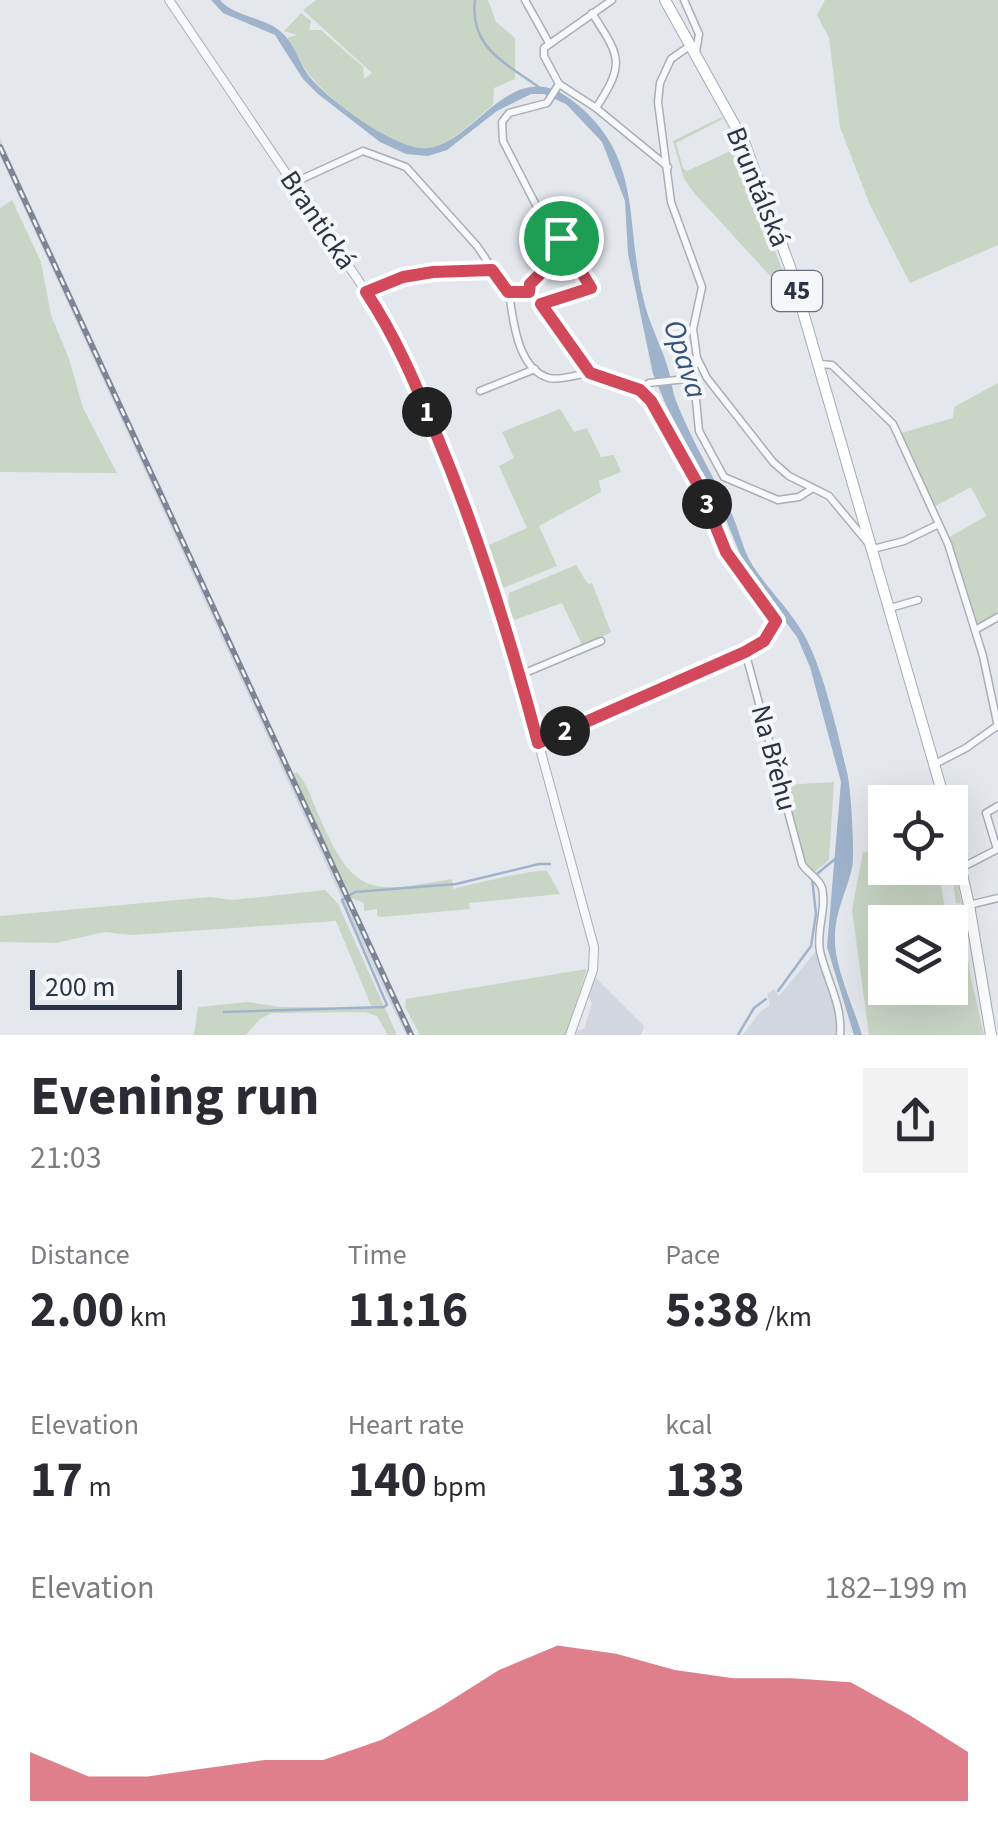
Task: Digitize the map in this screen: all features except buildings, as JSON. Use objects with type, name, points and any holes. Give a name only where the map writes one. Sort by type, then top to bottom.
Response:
[{"type":"main road","name":"Bruntálská","points":[[665,0],[744,142],[790,267],[941,785]]},
{"type":"main road","points":[[965,885],[991,1035]]},
{"type":"street","name":"Brantická","points":[[169,0],[394,333],[458,486],[498,594],[594,954],[570,1035]]},
{"type":"street","points":[[526,0],[548,43]]},
{"type":"street","points":[[612,0],[548,43],[544,56],[558,86],[596,108],[668,167]]},
{"type":"street","points":[[684,0],[699,34],[693,49],[671,59],[660,82],[658,102],[671,202],[702,287],[693,329],[697,358],[688,381]]},
{"type":"street","points":[[592,13],[614,47],[616,77],[596,108]]},
{"type":"street","points":[[541,304],[591,288],[561,238],[539,211],[501,132],[509,113],[549,101],[558,86]]},
{"type":"street","points":[[293,183],[363,151],[406,167],[478,246],[508,292],[516,340],[534,370],[550,378],[590,373],[640,390],[651,401],[701,490],[726,552],[776,621],[764,641],[745,652],[538,743]]},
{"type":"street","points":[[529,292],[530,284],[552,262],[561,238]]},
{"type":"street","points":[[366,292],[403,277],[492,270]]},
{"type":"street","points":[[508,292],[529,292],[590,373]]},
{"type":"street","name":"Bruntálská","points":[[697,358],[707,378],[773,462],[837,503],[853,509],[861,507]]},
{"type":"street","points":[[820,364],[832,364],[893,424],[948,544],[974,630],[998,726],[935,764]]},
{"type":"street","points":[[480,390],[534,370]]},
{"type":"street","points":[[640,390],[674,378],[688,381],[694,390],[699,431],[724,477],[778,500],[798,497],[813,488]]},
{"type":"street","name":"Bruntálská","points":[[837,503],[873,549]]},
{"type":"street","points":[[873,549],[904,541],[937,525]]},
{"type":"street","points":[[890,608],[918,600]]},
{"type":"street","points":[[974,630],[998,617]]},
{"type":"street","points":[[520,675],[601,641]]},
{"type":"street","name":"Na Břehu","points":[[745,652],[802,864],[822,890],[820,947],[840,1019],[840,1035]]},
{"type":"street","points":[[968,864],[997,849],[986,813],[998,806]]},
{"type":"street","points":[[969,905],[998,898]]},
{"type":"shaded area","points":[[0,138],[415,1035],[406,1035],[381,984],[0,156]]},
{"type":"shaded area","points":[[817,950],[839,1017],[838,1035],[743,1035],[770,1005],[767,994],[774,989],[779,996]]},
{"type":"shaded area","points":[[595,977],[644,1026],[641,1035],[576,1035],[584,1029]]},
{"type":"green space","points":[[316,0],[488,0],[496,22],[515,38],[515,79],[494,88],[493,105],[446,142],[429,148],[399,143],[335,100],[299,59],[287,38],[297,35],[284,31],[301,13],[311,21],[309,30],[321,30],[363,67],[364,79],[372,73],[303,10]]},
{"type":"green space","points":[[825,0],[998,0],[998,245],[910,283],[870,205],[840,127],[829,38],[817,15]]},
{"type":"green space","points":[[722,117],[676,143],[683,168],[687,171],[737,148],[794,302],[684,179],[673,141]]},
{"type":"green space","points":[[12,200],[41,262],[51,315],[83,408],[119,477],[116,473],[0,472],[0,208]]},
{"type":"green space","points":[[998,383],[998,612],[977,624],[948,538],[986,516],[971,487],[932,508],[901,433],[953,418],[954,407]]},
{"type":"green space","points":[[560,409],[574,432],[587,428],[601,457],[614,455],[621,472],[599,481],[601,492],[539,526],[557,566],[501,589],[487,546],[527,528],[499,466],[514,458],[502,432]]},
{"type":"green space","points":[[576,565],[588,584],[592,583],[611,632],[583,647],[562,603],[514,620],[508,608],[509,593]]},
{"type":"green space","points":[[297,772],[342,861],[367,883],[400,887],[452,879],[453,889],[547,871],[560,894],[469,903],[470,909],[381,917],[377,916],[377,909],[364,911],[364,903],[349,897],[292,774]]},
{"type":"green space","points":[[834,782],[829,860],[811,875],[804,865],[783,785]]},
{"type":"green space","points":[[863,852],[868,852],[868,885],[941,885],[944,905],[868,905],[868,1005],[968,1005],[968,958],[984,1035],[869,1035],[852,910]]},
{"type":"green space","points":[[953,885],[958,885],[962,904],[956,903]]},
{"type":"green space","points":[[325,890],[338,904],[397,1035],[388,1035],[377,1016],[365,1012],[272,1013],[260,1019],[246,1035],[194,1035],[198,1007],[248,1002],[280,1007],[372,1008],[336,921],[131,935],[105,932],[56,943],[0,942],[0,916]]},
{"type":"green space","points":[[587,969],[566,1035],[420,1035],[405,1007],[406,999]]},
{"type":"water","points":[[211,0],[220,0],[280,31],[317,85],[346,110],[399,142],[428,148],[446,142],[513,93],[532,87],[551,89],[573,101],[612,145],[628,193],[644,301],[676,401],[730,510],[749,559],[810,647],[830,703],[848,777],[853,837],[852,868],[836,921],[836,952],[862,1035],[854,1035],[827,947],[841,782],[810,667],[797,637],[746,569],[725,517],[653,374],[628,254],[625,201],[602,142],[566,104],[544,94],[531,94],[497,111],[447,150],[428,156],[406,154],[380,142],[318,94],[303,79],[275,35],[223,13]]},
{"type":"waterway","points":[[475,0],[478,30],[492,53],[540,88]]},
{"type":"waterway","points":[[778,991],[811,946],[816,914],[812,878],[835,859]]},
{"type":"waterway","points":[[224,1012],[384,1007],[387,1005],[342,900],[355,892],[456,884],[550,864]]},
{"type":"waterway","points":[[738,1035],[754,1008],[766,999]]},
{"type":"railway","points":[[0,147],[411,1035]]},
{"type":"route","points":[[561,238],[591,288],[541,304],[590,373],[640,390],[651,401],[701,490],[726,552],[776,621],[764,641],[745,652],[538,743],[498,594],[458,486],[394,333],[366,292],[403,277],[492,270],[508,292],[529,292],[530,284],[552,262],[561,238]]},
{"type":"water label","name":"Opava","points":[[685,359]]}]
